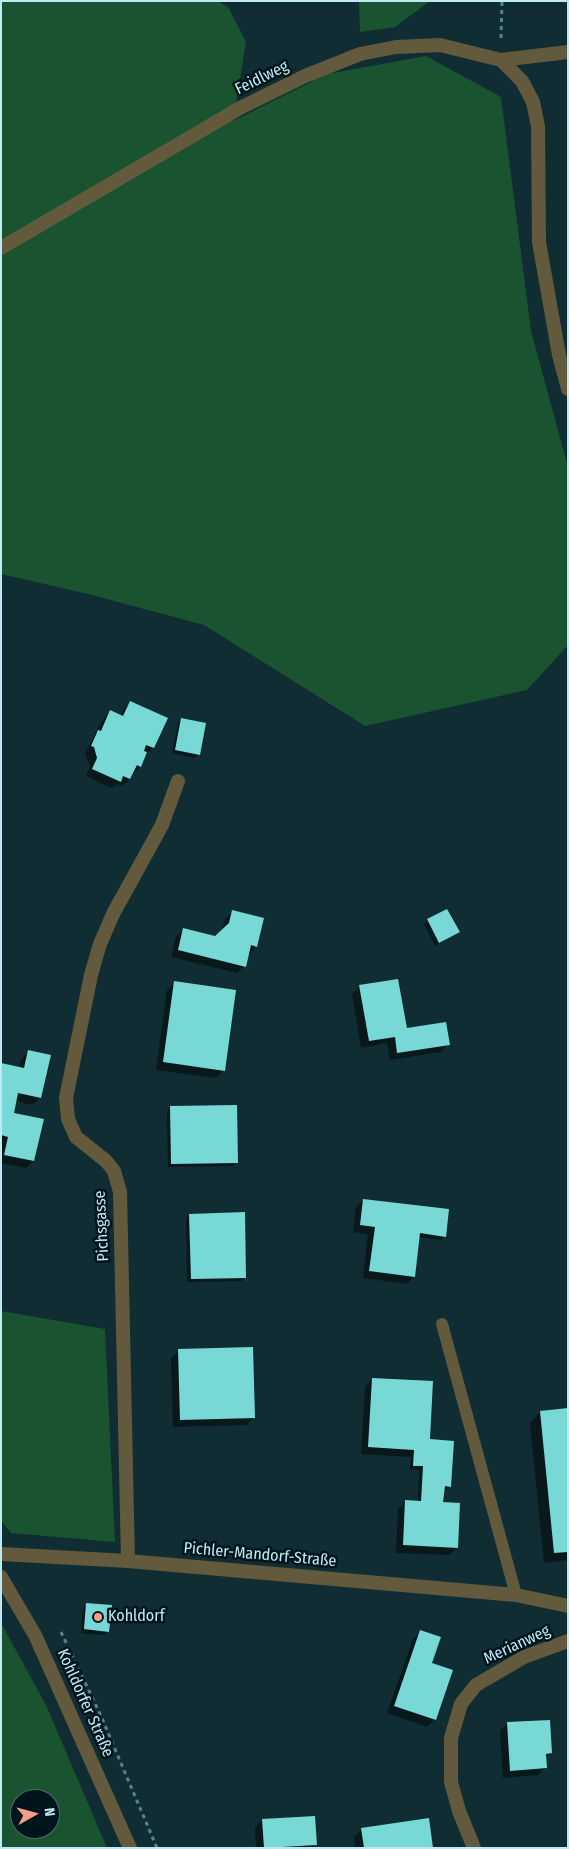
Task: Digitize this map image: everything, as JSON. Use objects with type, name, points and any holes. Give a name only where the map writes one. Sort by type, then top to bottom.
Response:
[{"type":"street","name":"Feidlweg","points":[[1,248],[240,108],[305,76],[360,54],[396,47],[440,45],[501,60],[568,52]]},
{"type":"street","points":[[501,60],[522,81],[533,102],[538,126],[539,242],[559,355],[568,389]]},
{"type":"street","name":"Pichsgasse","points":[[128,1561],[120,1192],[114,1171],[106,1160],[76,1137],[68,1119],[66,1098],[91,975],[100,944],[113,914],[162,825],[178,781]]},
{"type":"street","name":"Pichler-Mandorf-Straße","points":[[1,1554],[128,1561],[516,1595],[568,1606]]},
{"type":"street","name":"Kohldorfer Straße","points":[[1,1577],[35,1635],[130,1848]]},
{"type":"street","name":"Merianweg","points":[[474,1848],[459,1811],[451,1782],[451,1738],[461,1704],[476,1685],[524,1657],[568,1641]]},
{"type":"lane","points":[[442,1324],[516,1595]]},
{"type":"path","points":[[501,60],[502,1]]},
{"type":"green space","points":[[1,1],[218,1],[228,7],[246,42],[233,121],[327,74],[426,56],[501,97],[531,331],[568,467],[568,645],[527,690],[365,726],[204,625],[88,594],[1,574]]},
{"type":"green space","points":[[359,1],[430,1],[395,27],[360,32]]},
{"type":"green space","points":[[1,1311],[105,1329],[115,1542],[11,1533],[1,1520]]},
{"type":"green space","points":[[1,1623],[46,1705],[107,1848],[1,1848]]},
{"type":"building","points":[[130,701],[168,718],[154,748],[146,745],[144,751],[147,752],[141,767],[137,765],[130,779],[123,776],[121,782],[92,769],[97,758],[94,747],[91,746],[98,730],[101,731],[110,710],[123,716]]},
{"type":"building","points":[[181,718],[206,723],[200,755],[175,750]]},
{"type":"building","points":[[447,909],[460,932],[439,943],[427,919]]},
{"type":"building","points":[[232,910],[264,918],[257,947],[251,945],[246,967],[178,950],[183,928],[215,936],[229,923]]},
{"type":"building","points":[[398,979],[407,1028],[446,1022],[450,1045],[397,1053],[395,1037],[369,1041],[359,985]]},
{"type":"building","points":[[174,981],[236,990],[225,1071],[163,1062]]},
{"type":"building","points":[[28,1050],[51,1055],[41,1098],[18,1093],[14,1113],[44,1119],[34,1161],[4,1155],[8,1137],[1,1135],[1,1063],[24,1068]]},
{"type":"building","points":[[237,1105],[238,1163],[171,1164],[170,1106]]},
{"type":"building","points":[[363,1199],[449,1209],[446,1237],[420,1233],[415,1277],[369,1271],[375,1227],[360,1225]]},
{"type":"building","points":[[245,1212],[246,1278],[191,1279],[189,1214]]},
{"type":"building","points":[[253,1347],[255,1418],[180,1420],[178,1349]]},
{"type":"building","points":[[372,1378],[433,1381],[430,1439],[454,1441],[451,1487],[445,1486],[443,1502],[460,1503],[458,1548],[403,1545],[405,1500],[421,1501],[423,1466],[413,1466],[414,1450],[368,1447]]},
{"type":"building","points":[[568,1408],[568,1552],[554,1553],[540,1411]]},
{"type":"building","name":"Kohldorf","points":[[86,1603],[112,1605],[109,1632],[84,1629]]},
{"type":"building","points":[[420,1630],[441,1637],[432,1663],[453,1670],[436,1720],[394,1706]]},
{"type":"building","points":[[550,1720],[552,1753],[546,1754],[547,1768],[510,1771],[507,1722]]},
{"type":"building","points":[[315,1816],[317,1845],[264,1848],[262,1819]]},
{"type":"building","points":[[429,1818],[433,1848],[364,1848],[361,1828]]},
{"type":"place","name":"Kohldorf","points":[[98,1617]]}]
